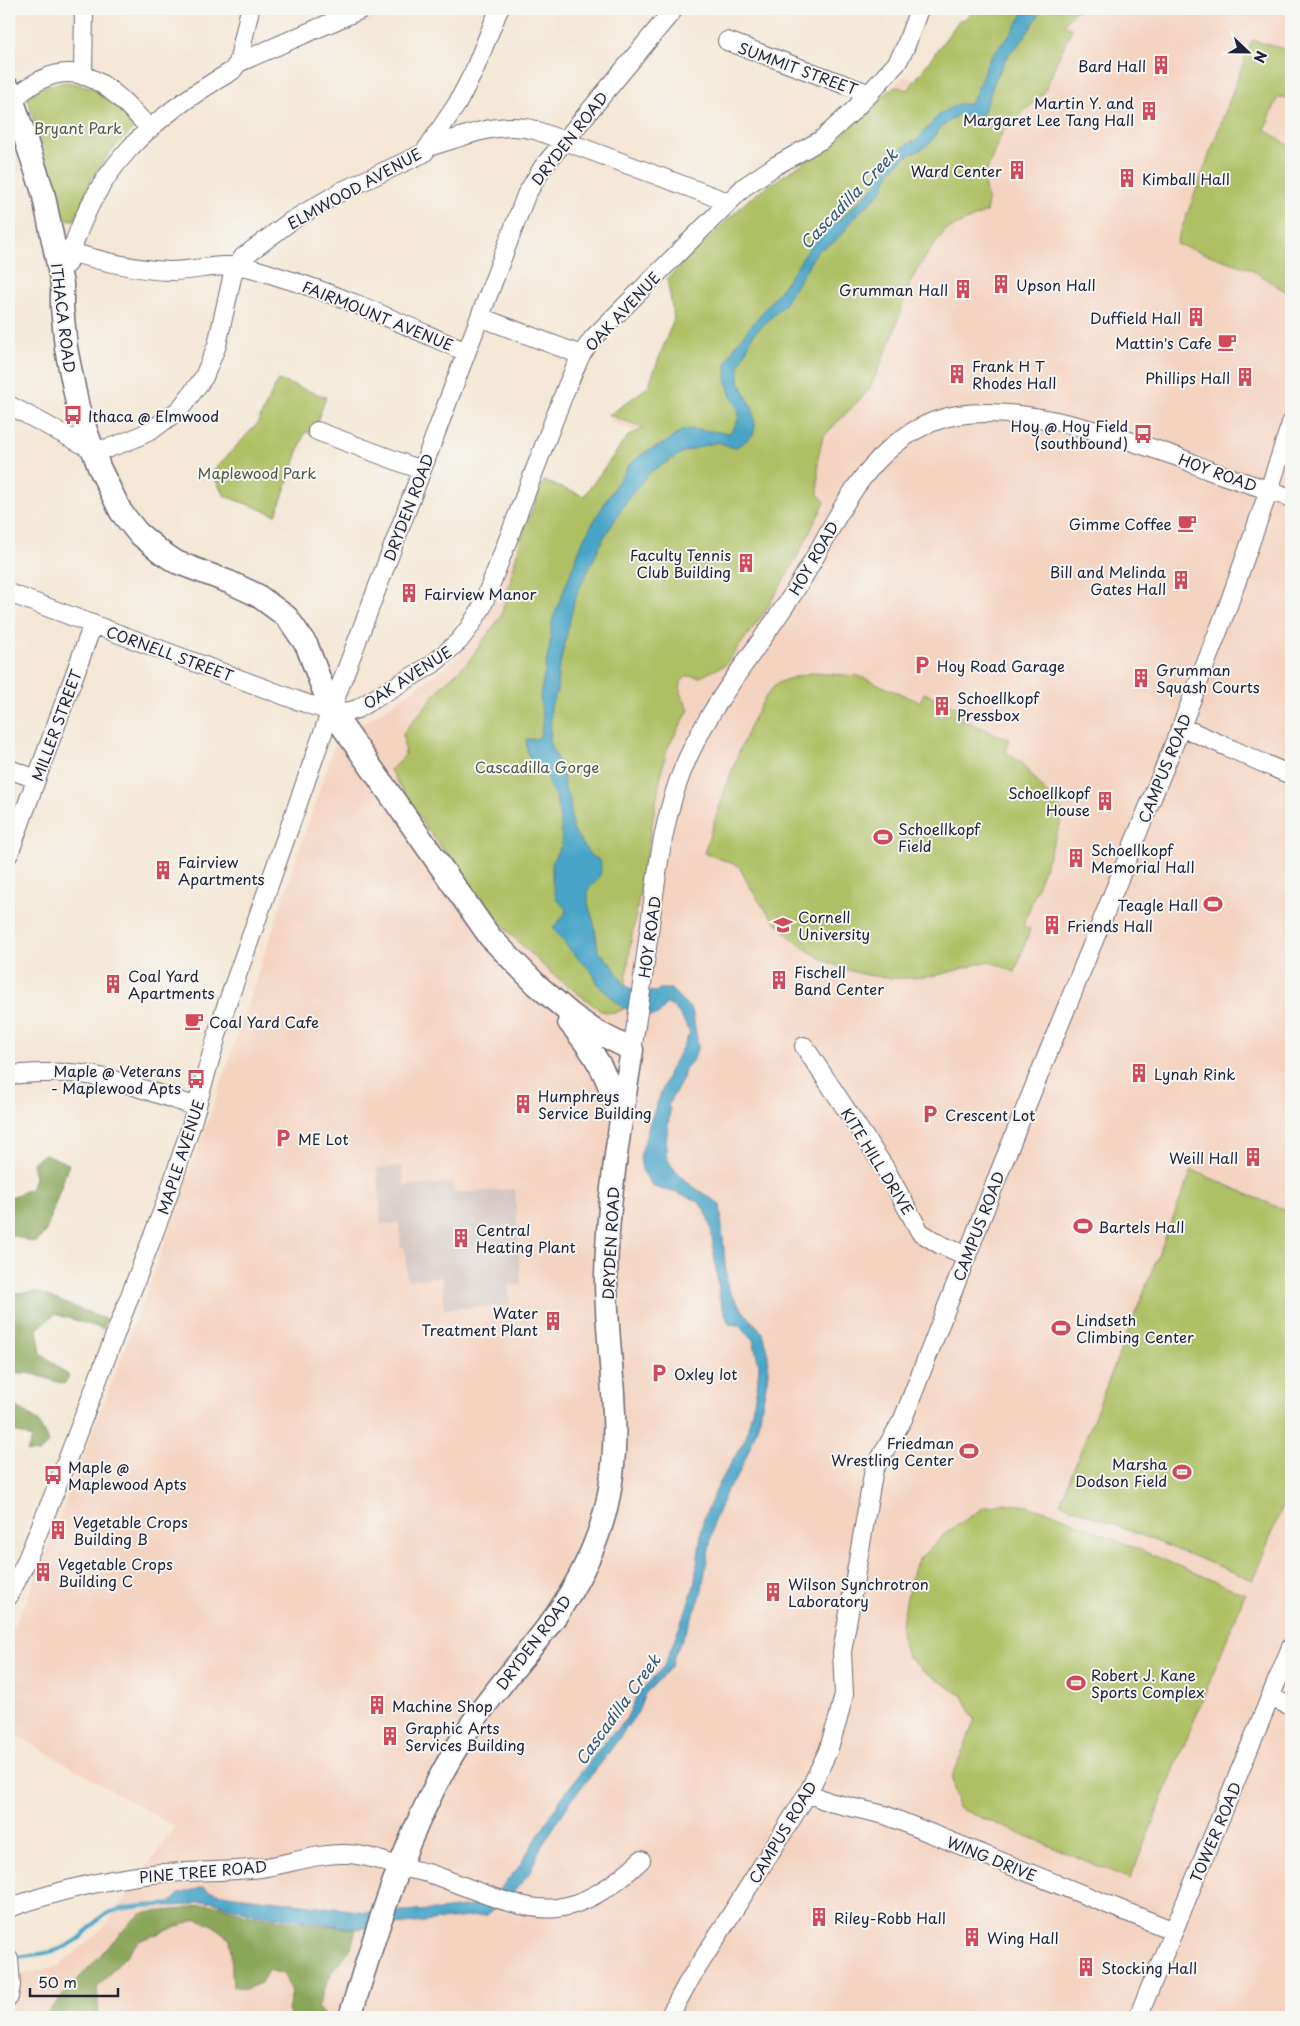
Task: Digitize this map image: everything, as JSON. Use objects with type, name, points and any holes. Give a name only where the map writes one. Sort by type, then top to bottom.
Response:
[{"type":"main road","name":"ITHACA ROAD","points":[[11,94],[62,250],[62,307],[66,348],[78,408],[93,450],[121,512],[138,534],[149,544],[176,562],[257,595],[287,618],[307,646],[331,710]]},
{"type":"main road","name":"DRYDEN ROAD","points":[[331,710],[490,937],[544,992],[585,1042],[610,1082],[620,1122]]},
{"type":"main road","name":"DRYDEN ROAD","points":[[350,2017],[399,1866],[445,1768],[466,1732],[488,1701],[556,1615],[575,1586],[601,1525],[610,1492],[616,1426],[607,1324],[606,1271],[620,1122],[632,1050],[595,1031],[544,992]]},
{"type":"street","points":[[83,76],[84,9]]},
{"type":"street","points":[[62,250],[77,230],[91,200],[117,161],[150,129],[182,102],[232,71],[238,63],[250,9]]},
{"type":"street","points":[[238,63],[362,9]]},
{"type":"street","points":[[428,147],[457,104],[474,71],[499,9]]},
{"type":"street","name":"DRYDEN ROAD","points":[[331,710],[526,195],[543,167],[674,9]]},
{"type":"street","name":"OAK AVENUE","points":[[331,710],[352,712],[367,704],[433,664],[459,641],[482,607],[567,386],[581,355],[594,338],[728,202],[751,182],[821,140],[870,94],[897,63],[905,48],[919,9]]},
{"type":"street","name":"SUMMIT STREET","points":[[727,41],[870,94]]},
{"type":"street","points":[[11,94],[48,76],[70,74],[83,76],[104,84],[113,91],[150,129]]},
{"type":"street","name":"ELMWOOD AVENUE","points":[[93,450],[109,448],[152,430],[190,398],[204,377],[217,346],[230,283],[236,266],[248,253],[291,221],[342,191],[424,153],[428,147],[486,129],[506,126],[529,128],[728,202]]},
{"type":"street","name":"FAIRMOUNT AVENUE","points":[[62,250],[162,271],[236,266],[251,268],[360,304],[466,352]]},
{"type":"street","points":[[480,317],[581,355]]},
{"type":"street","points":[[9,405],[93,450]]},
{"type":"street","name":"HOY ROAD","points":[[632,1050],[664,830],[676,786],[694,743],[716,704],[794,592],[853,490],[876,462],[906,434],[923,425],[959,415],[992,414],[1024,416],[1059,422],[1125,441],[1291,498]]},
{"type":"street","points":[[9,422],[26,415]]},
{"type":"street","name":"CAMPUS ROAD","points":[[669,2017],[687,1984],[808,1793],[828,1750],[843,1701],[842,1652],[876,1463],[903,1419],[1008,1150],[1181,727],[1269,490],[1291,423]]},
{"type":"street","points":[[317,431],[422,470]]},
{"type":"street","name":"CORNELL STREET","points":[[9,593],[296,700],[331,710]]},
{"type":"street","name":"MILLER STREET","points":[[9,854],[93,624]]},
{"type":"street","name":"MAPLE AVENUE","points":[[9,1596],[25,1564],[59,1480],[167,1198],[197,1107],[222,1018],[331,710]]},
{"type":"street","points":[[1181,727],[1291,775]]},
{"type":"street","points":[[9,768],[36,779]]},
{"type":"street","name":"KITE HILL DRIVE","points":[[804,1046],[885,1168],[920,1232],[939,1244],[967,1256]]},
{"type":"street","points":[[9,1075],[32,1073],[82,1074],[124,1084],[197,1107]]},
{"type":"street","name":"TOWER ROAD","points":[[1138,2017],[1291,1647]]},
{"type":"street","points":[[1271,1698],[1291,1706]]},
{"type":"street","name":"WING DRIVE","points":[[808,1793],[829,1802],[885,1815],[1174,1931]]},
{"type":"street","name":"PINE TREE ROAD","points":[[9,1908],[52,1893],[102,1881],[152,1874],[262,1868],[331,1854],[363,1856],[429,1874],[516,1903],[547,1909],[575,1904],[592,1897],[628,1873],[641,1860]]},
{"type":"street","points":[[9,1997],[11,1985],[10,1964]]},
{"type":"shaded area","name":"Cornell University","points":[[974,9],[1291,9],[1291,2017],[9,2017],[9,1978],[59,1966],[104,1928],[175,1827],[9,1731],[9,1634],[28,1598],[152,1278],[213,1107],[335,743],[429,679],[460,655],[481,629],[544,481],[584,496],[620,446],[641,434],[609,422],[648,387],[674,318],[667,279],[749,199],[837,140],[904,76],[918,82],[960,19],[964,20]]},
{"type":"shaded area","name":"Central Heating Plant","points":[[402,1166],[404,1186],[453,1183],[454,1193],[515,1189],[521,1285],[509,1286],[510,1305],[444,1309],[442,1277],[407,1280],[405,1248],[401,1248],[399,1223],[381,1224],[377,1168]]},
{"type":"green space","name":"Cascadilla Gorge","points":[[974,9],[1083,9],[1074,11],[1064,24],[1072,29],[1045,92],[1002,132],[983,180],[988,201],[986,212],[946,230],[928,253],[910,282],[892,338],[869,390],[823,437],[818,458],[818,494],[825,502],[794,563],[764,613],[725,665],[700,677],[687,676],[681,682],[680,693],[689,710],[667,749],[662,769],[631,941],[622,1010],[614,1013],[601,1011],[551,973],[509,933],[424,825],[390,770],[405,755],[403,733],[442,686],[468,662],[501,616],[523,531],[544,481],[584,496],[627,437],[644,428],[609,415],[648,387],[674,318],[667,279],[749,199],[837,140],[894,86],[908,90],[960,19],[964,20]]},
{"type":"green space","points":[[1252,40],[1291,51],[1291,98],[1278,97],[1265,129],[1291,147],[1291,295],[1251,269],[1176,244]]},
{"type":"green space","name":"Bryant Park","points":[[67,82],[91,87],[113,104],[136,126],[110,152],[92,179],[75,220],[57,219],[52,188],[27,96],[47,85]]},
{"type":"green space","name":"Maplewood Park","points":[[278,380],[326,397],[313,434],[305,432],[276,515],[225,496],[211,473],[257,424]]},
{"type":"green space","name":"Schoellkopf Field","points":[[810,673],[859,676],[920,702],[924,693],[964,710],[961,719],[1010,740],[1006,752],[1022,763],[1064,814],[1023,926],[1030,929],[1015,972],[997,964],[986,962],[934,976],[892,978],[863,974],[837,966],[813,953],[791,937],[771,917],[754,893],[739,866],[704,853],[746,734],[758,711],[769,693],[780,682]]},
{"type":"green space","points":[[45,1154],[69,1164],[45,1233],[35,1243],[9,1234],[9,1198],[30,1189],[35,1178],[32,1163]]},
{"type":"green space","points":[[1192,1170],[1291,1213],[1291,1485],[1253,1580],[1060,1503]]},
{"type":"green space","points":[[38,1292],[107,1320],[103,1329],[55,1314],[37,1329],[41,1353],[69,1376],[64,1384],[33,1374],[9,1372],[9,1293]]},
{"type":"green space","points":[[9,1401],[38,1421],[49,1443],[39,1453],[27,1452],[32,1438],[9,1429]]},
{"type":"green space","name":"Robert J. Kane Sports Complex","points":[[1005,1503],[1050,1512],[1245,1594],[1130,1879],[958,1808],[952,1778],[975,1720],[963,1696],[922,1670],[907,1656],[902,1641],[901,1626],[913,1570],[920,1558],[947,1532],[983,1508]]},
{"type":"green space","points":[[207,1904],[222,1906],[249,1916],[356,1929],[351,1948],[331,1973],[317,2008],[324,2014],[324,2017],[291,2017],[288,2011],[292,1992],[284,1974],[268,1970],[261,1983],[246,1989],[233,1986],[230,1939],[211,1924],[197,1919],[139,1941],[97,1988],[99,2017],[43,2017],[132,1921],[143,1913],[184,1909]]},
{"type":"water","points":[[1026,9],[1043,9],[1019,45],[1009,53],[995,80],[983,114],[973,118],[958,115],[938,130],[932,141],[922,149],[905,157],[891,170],[883,189],[856,215],[844,232],[833,243],[818,250],[784,305],[753,335],[739,367],[739,381],[753,410],[755,426],[753,435],[734,448],[718,442],[684,452],[650,472],[628,499],[602,541],[575,598],[558,673],[557,692],[551,706],[550,745],[563,772],[564,786],[570,800],[572,828],[590,855],[600,860],[601,869],[599,876],[588,889],[588,904],[594,923],[598,950],[612,965],[624,984],[631,989],[656,992],[659,989],[671,989],[692,1010],[698,1045],[694,1059],[685,1069],[683,1078],[668,1105],[670,1110],[666,1153],[671,1164],[682,1178],[720,1204],[727,1284],[731,1294],[744,1312],[763,1333],[768,1350],[768,1374],[760,1417],[753,1440],[737,1478],[727,1490],[714,1521],[701,1595],[674,1656],[672,1666],[645,1694],[638,1712],[599,1766],[572,1799],[540,1849],[529,1874],[512,1894],[487,1915],[359,1929],[255,1915],[211,1901],[172,1906],[171,1902],[179,1894],[204,1887],[209,1891],[228,1895],[367,1912],[439,1910],[488,1902],[518,1868],[562,1797],[607,1739],[625,1721],[638,1694],[664,1666],[694,1586],[703,1520],[717,1488],[746,1437],[757,1388],[759,1365],[753,1340],[739,1325],[729,1324],[720,1300],[711,1229],[706,1212],[698,1201],[668,1190],[659,1189],[651,1184],[642,1170],[640,1157],[651,1119],[669,1072],[690,1033],[680,1015],[670,1005],[665,1004],[663,1010],[658,1015],[652,1016],[623,1008],[599,986],[592,972],[569,949],[553,928],[564,916],[566,909],[556,898],[552,880],[552,862],[562,844],[561,826],[556,797],[549,785],[546,774],[530,760],[526,739],[536,739],[540,736],[543,722],[540,696],[550,644],[552,621],[584,538],[628,466],[645,452],[665,443],[681,431],[690,429],[730,433],[738,421],[739,410],[731,396],[726,380],[726,363],[737,343],[782,288],[811,246],[872,189],[886,164],[906,145],[918,139],[938,116],[959,104],[970,104],[976,94],[989,60],[1009,36]]},
{"type":"waterway","name":"Cascadilla Creek","points":[[13,1957],[40,1954],[65,1947],[80,1938],[102,1916],[114,1911],[139,1906],[175,1904]]},
{"type":"place","name":"Bard Hall","points":[[1161,65]]},
{"type":"place","name":"Martin Y. and Margaret Lee Tang Hall","points":[[1149,111]]},
{"type":"place","name":"Ward Center","points":[[1017,170]]},
{"type":"place","name":"Kimball Hall","points":[[1127,178]]},
{"type":"place","name":"Upson Hall","points":[[1001,284]]},
{"type":"place","name":"Grumman Hall","points":[[963,289]]},
{"type":"place","name":"Duffield Hall","points":[[1196,317]]},
{"type":"place","name":"Mattin's Cafe","points":[[1227,342]]},
{"type":"place","name":"Frank H T Rhodes Hall","points":[[957,374]]},
{"type":"place","name":"Phillips Hall","points":[[1245,377]]},
{"type":"place","name":"Ithaca @ Elmwood","points":[[73,415]]},
{"type":"place","name":"Hoy @ Hoy Field (southbound)","points":[[1143,434]]},
{"type":"place","name":"Gimme Coffee","points":[[1187,523]]},
{"type":"place","name":"Faculty Tennis Club Building","points":[[746,563]]},
{"type":"place","name":"Bill and Melinda Gates Hall","points":[[1181,580]]},
{"type":"place","name":"Fairview Manor","points":[[409,593]]},
{"type":"place","name":"Hoy Road Garage","points":[[922,665]]},
{"type":"place","name":"Grumman Squash Courts","points":[[1141,678]]},
{"type":"place","name":"Schoellkopf Pressbox","points":[[942,706]]},
{"type":"place","name":"Schoellkopf House","points":[[1105,801]]},
{"type":"place","name":"Schoellkopf Field","points":[[883,837]]},
{"type":"place","name":"Schoellkopf Memorial Hall","points":[[1076,858]]},
{"type":"place","name":"Fairview Apartments","points":[[163,870]]},
{"type":"place","name":"Teagle Hall","points":[[1213,904]]},
{"type":"place","name":"Cornell University","points":[[783,925]]},
{"type":"place","name":"Friends Hall","points":[[1052,925]]},
{"type":"place","name":"Fischell Band Center","points":[[779,980]]},
{"type":"place","name":"Coal Yard Apartments","points":[[113,984]]},
{"type":"place","name":"Coal Yard Cafe","points":[[194,1021]]},
{"type":"place","name":"Lynah Rink","points":[[1139,1073]]},
{"type":"place","name":"Maple @ Veterans - Maplewood Apts","points":[[196,1079]]},
{"type":"place","name":"Humphreys Service Building","points":[[523,1104]]},
{"type":"place","name":"Crescent Lot","points":[[930,1114]]},
{"type":"place","name":"ME Lot","points":[[283,1138]]},
{"type":"place","name":"Weill Hall","points":[[1253,1157]]},
{"type":"place","name":"Bartels Hall","points":[[1083,1226]]},
{"type":"place","name":"Central Heating Plant","points":[[461,1238]]},
{"type":"place","name":"Water Treatment Plant","points":[[553,1321]]},
{"type":"place","name":"Lindseth Climbing Center","points":[[1061,1328]]},
{"type":"place","name":"Oxley lot","points":[[659,1373]]},
{"type":"place","name":"Friedman Wrestling Center","points":[[969,1451]]},
{"type":"place","name":"Marsha Dodson Field","points":[[1182,1472]]},
{"type":"place","name":"Maple @ Maplewood Apts","points":[[53,1475]]},
{"type":"place","name":"Vegetable Crops Building B","points":[[58,1530]]},
{"type":"place","name":"Vegetable Crops Building C","points":[[43,1572]]},
{"type":"place","name":"Wilson Synchrotron Laboratory","points":[[773,1592]]},
{"type":"place","name":"Robert J. Kane Sports Complex","points":[[1076,1683]]},
{"type":"place","name":"Machine Shop","points":[[377,1705]]},
{"type":"place","name":"Graphic Arts Services Building","points":[[390,1736]]},
{"type":"place","name":"Riley-Robb Hall","points":[[819,1917]]},
{"type":"place","name":"Wing Hall","points":[[972,1937]]},
{"type":"place","name":"Stocking Hall","points":[[1086,1967]]}]
